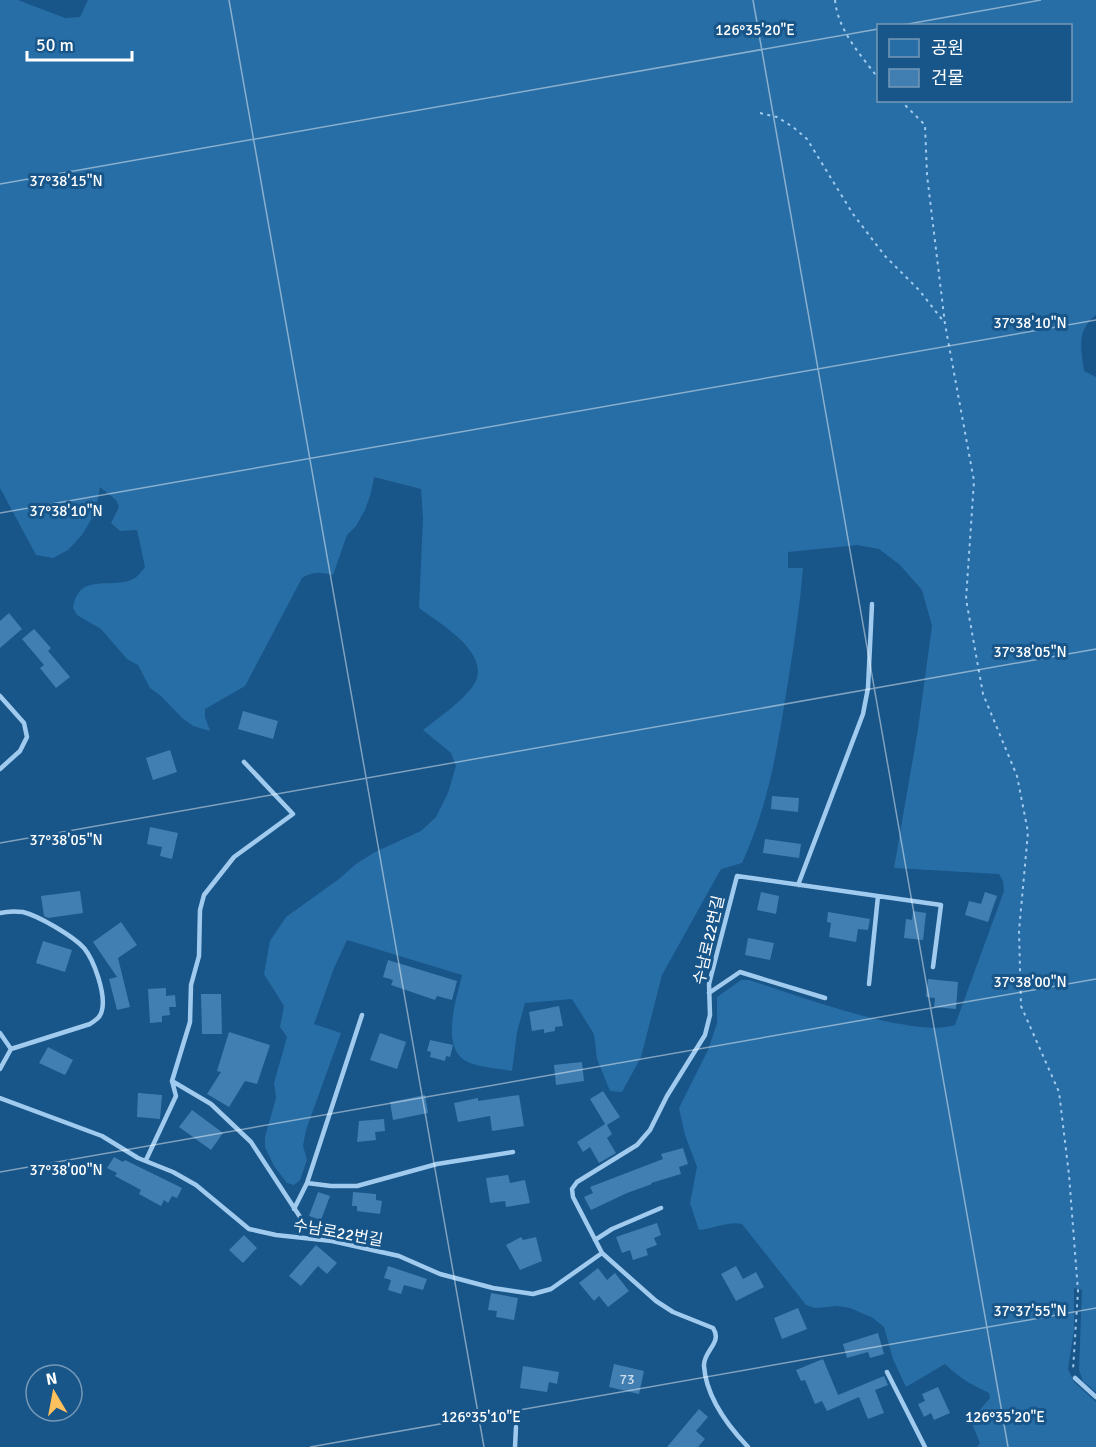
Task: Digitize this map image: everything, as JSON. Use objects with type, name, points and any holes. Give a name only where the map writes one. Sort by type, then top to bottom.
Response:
[{"type":"lane","points":[[798,885],[863,714],[868,688],[872,604]]},
{"type":"lane","points":[[0,696],[24,723],[27,737],[20,751],[0,769]]},
{"type":"lane","points":[[146,1161],[176,1096],[172,1081],[190,1022],[191,985],[199,956],[200,910],[204,895],[234,857],[293,814],[244,762]]},
{"type":"lane","name":"수남로22번길","points":[[748,1447],[726,1420],[708,1382],[704,1364],[706,1355],[716,1340],[716,1334],[712,1328],[673,1312],[656,1301],[602,1253],[573,1197],[572,1189],[577,1182],[637,1145],[650,1130],[705,1035],[711,1015],[709,984],[737,876],[941,905],[933,967]]},
{"type":"lane","points":[[869,984],[878,896]]},
{"type":"lane","points":[[0,913],[11,911],[31,915],[72,938],[82,947],[95,969],[103,1003],[102,1012],[90,1024],[11,1049],[0,1069]]},
{"type":"lane","points":[[709,993],[740,972],[825,999]]},
{"type":"lane","points":[[294,1209],[307,1183],[362,1015]]},
{"type":"lane","points":[[0,1033],[11,1049]]},
{"type":"lane","points":[[172,1081],[211,1104],[251,1142],[304,1223],[321,1239]]},
{"type":"lane","name":"수남로22번길","points":[[0,1098],[102,1136],[146,1161],[173,1172],[196,1185],[249,1229],[276,1235],[321,1239],[399,1256],[440,1274],[493,1288],[533,1294],[551,1289],[602,1253]]},
{"type":"lane","points":[[307,1183],[357,1186],[437,1164],[513,1152]]},
{"type":"lane","points":[[595,1240],[612,1229],[661,1208]]},
{"type":"lane","points":[[887,1372],[925,1447]]},
{"type":"lane","points":[[1075,1378],[1096,1396]]},
{"type":"lane","points":[[515,1447],[516,1427]]},
{"type":"path","points":[[835,0],[848,38],[877,75]]},
{"type":"path","points":[[902,102],[925,125],[927,175],[945,324],[974,481],[966,598],[983,694],[1017,776],[1028,832],[1019,931],[1021,1006],[1059,1092],[1069,1175],[1078,1290],[1072,1367],[1075,1378]]},
{"type":"path","points":[[760,113],[777,117],[807,139],[853,214],[885,256],[920,290],[945,324]]},
{"type":"green space","points":[[0,0],[18,0],[65,18],[80,17],[88,0],[1096,0],[1096,315],[1085,327],[1081,347],[1084,371],[1096,377],[1096,1392],[1083,1381],[1079,1370],[1082,1290],[1074,1288],[1074,1330],[1068,1369],[1074,1382],[1096,1402],[1096,1447],[977,1447],[980,1443],[972,1424],[978,1422],[976,1414],[990,1398],[989,1393],[966,1381],[945,1364],[906,1387],[893,1359],[884,1327],[873,1318],[850,1308],[837,1306],[815,1308],[806,1305],[742,1224],[699,1230],[690,1203],[697,1167],[685,1135],[679,1108],[708,1050],[717,1023],[717,997],[741,980],[749,980],[883,1021],[936,1028],[955,1025],[1004,891],[1003,881],[999,874],[894,868],[918,729],[932,626],[922,590],[900,565],[879,549],[858,545],[788,552],[788,568],[803,568],[790,668],[766,796],[742,863],[721,869],[662,975],[641,1057],[622,1092],[610,1091],[597,1059],[594,1034],[572,999],[525,1003],[517,1032],[512,1071],[475,1065],[460,1057],[452,1036],[454,1010],[462,975],[347,940],[334,968],[314,1024],[341,1033],[306,1130],[303,1146],[307,1160],[300,1180],[294,1185],[287,1183],[274,1166],[265,1147],[265,1137],[276,1098],[274,1083],[287,1037],[280,1027],[284,1006],[264,974],[270,941],[286,917],[356,864],[375,852],[421,831],[436,817],[448,793],[456,766],[451,753],[423,730],[458,702],[477,679],[478,666],[473,655],[453,633],[419,608],[423,518],[421,489],[374,477],[365,510],[356,526],[347,535],[333,575],[317,573],[302,578],[245,686],[205,709],[210,731],[193,726],[182,718],[150,688],[138,665],[127,659],[101,629],[77,615],[73,608],[82,589],[90,585],[127,581],[135,578],[145,567],[137,530],[120,531],[111,523],[119,507],[116,500],[100,487],[95,513],[82,535],[68,550],[53,558],[36,555],[0,488]]},
{"type":"building","points":[[9,613],[22,629],[0,648],[0,621]]},
{"type":"building","points":[[34,629],[51,648],[48,651],[70,677],[56,688],[40,668],[44,665],[22,639]]},
{"type":"building","points":[[243,711],[278,721],[273,739],[238,729]]},
{"type":"building","points":[[170,750],[177,772],[153,780],[146,758]]},
{"type":"building","points":[[772,796],[799,798],[798,812],[771,809]]},
{"type":"building","points":[[150,827],[178,833],[172,859],[160,856],[162,847],[147,844]]},
{"type":"building","points":[[765,839],[801,844],[799,858],[763,853]]},
{"type":"building","points":[[80,891],[83,913],[48,918],[44,916],[41,896]]},
{"type":"building","points":[[761,892],[779,896],[776,914],[757,910]]},
{"type":"building","points":[[985,892],[997,896],[988,922],[965,915],[969,901],[981,904]]},
{"type":"building","points":[[913,911],[926,913],[923,940],[904,938],[906,919],[912,920]]},
{"type":"building","points":[[828,912],[870,919],[868,930],[858,929],[856,942],[829,937],[831,923],[827,922]]},
{"type":"building","points":[[121,922],[137,945],[118,958],[130,1007],[117,1010],[109,979],[117,977],[93,942]]},
{"type":"building","points":[[748,938],[774,943],[770,960],[745,955]]},
{"type":"building","points":[[43,941],[72,950],[65,972],[36,963]]},
{"type":"building","points":[[388,960],[457,981],[452,1000],[437,996],[435,1000],[391,985],[393,980],[383,977]]},
{"type":"building","points":[[928,979],[958,982],[956,1009],[934,1007],[935,998],[926,997]]},
{"type":"building","points":[[166,988],[166,996],[175,995],[176,1007],[169,1007],[170,1015],[162,1016],[162,1022],[150,1023],[148,989]]},
{"type":"building","points":[[201,994],[221,994],[222,1034],[202,1034]]},
{"type":"building","points":[[559,1006],[563,1026],[555,1027],[555,1031],[544,1033],[544,1029],[532,1031],[529,1012]]},
{"type":"building","points":[[229,1032],[270,1045],[257,1084],[245,1081],[229,1107],[207,1094],[221,1072],[217,1071]]},
{"type":"building","points":[[380,1033],[406,1042],[397,1069],[370,1060]]},
{"type":"building","points":[[430,1040],[453,1045],[450,1057],[446,1056],[445,1061],[430,1057],[431,1052],[427,1051]]},
{"type":"building","points":[[48,1047],[73,1060],[65,1075],[39,1063]]},
{"type":"building","points":[[582,1062],[584,1081],[556,1085],[554,1065]]},
{"type":"building","points":[[603,1091],[620,1117],[607,1125],[612,1134],[607,1138],[616,1153],[599,1163],[590,1147],[583,1152],[577,1142],[605,1124],[590,1099]]},
{"type":"building","points":[[138,1093],[162,1095],[160,1119],[137,1117]]},
{"type":"building","points":[[425,1095],[428,1113],[393,1120],[390,1102]]},
{"type":"building","points":[[519,1095],[524,1126],[492,1131],[490,1116],[458,1122],[454,1103],[478,1098],[478,1101]]},
{"type":"building","points":[[192,1110],[223,1133],[211,1150],[179,1127]]},
{"type":"building","points":[[384,1119],[385,1131],[375,1132],[376,1140],[357,1142],[359,1121]]},
{"type":"building","points":[[683,1148],[688,1164],[679,1167],[681,1174],[651,1183],[591,1210],[584,1197],[593,1193],[590,1187],[663,1159],[661,1154]]},
{"type":"building","points":[[114,1157],[123,1162],[125,1160],[182,1188],[177,1198],[172,1196],[168,1203],[164,1200],[161,1206],[139,1194],[141,1190],[115,1176],[117,1173],[107,1168]]},
{"type":"building","points":[[508,1175],[510,1183],[525,1180],[530,1203],[506,1207],[505,1201],[490,1203],[486,1178]]},
{"type":"building","points":[[318,1192],[330,1196],[321,1220],[309,1216]]},
{"type":"building","points":[[353,1192],[376,1194],[376,1200],[382,1201],[380,1214],[357,1211],[357,1206],[352,1206]]},
{"type":"building","points":[[657,1223],[661,1235],[654,1238],[657,1245],[646,1249],[648,1255],[633,1260],[630,1250],[622,1253],[616,1237]]},
{"type":"building","points":[[244,1235],[257,1248],[243,1263],[229,1250]]},
{"type":"building","points":[[521,1237],[523,1240],[536,1237],[542,1261],[520,1270],[506,1245]]},
{"type":"building","points":[[316,1245],[337,1263],[327,1274],[318,1266],[301,1286],[289,1276]]},
{"type":"building","points":[[388,1266],[427,1279],[423,1290],[404,1285],[401,1294],[388,1290],[391,1280],[384,1278]]},
{"type":"building","points":[[736,1266],[743,1279],[756,1272],[764,1287],[736,1301],[721,1274]]},
{"type":"building","points":[[598,1268],[607,1280],[615,1273],[629,1291],[608,1307],[599,1296],[594,1301],[579,1283]]},
{"type":"building","points":[[491,1293],[518,1298],[514,1320],[496,1317],[497,1311],[488,1310]]},
{"type":"building","points":[[798,1308],[807,1329],[782,1339],[774,1318]]},
{"type":"building","points":[[878,1333],[884,1354],[870,1358],[868,1352],[847,1358],[843,1344]]},
{"type":"building","points":[[823,1359],[838,1395],[884,1376],[888,1385],[875,1390],[884,1413],[868,1419],[859,1397],[827,1411],[822,1401],[815,1404],[805,1380],[801,1381],[796,1370]]},
{"type":"building","points":[[614,1364],[644,1371],[639,1394],[609,1387]]},
{"type":"building","points":[[523,1366],[559,1372],[557,1384],[549,1382],[547,1392],[520,1388]]},
{"type":"building","points":[[938,1387],[950,1413],[934,1420],[931,1413],[924,1417],[918,1404],[925,1401],[922,1394]]},
{"type":"building","points":[[699,1409],[708,1417],[696,1431],[705,1439],[698,1447],[667,1447]]}]
